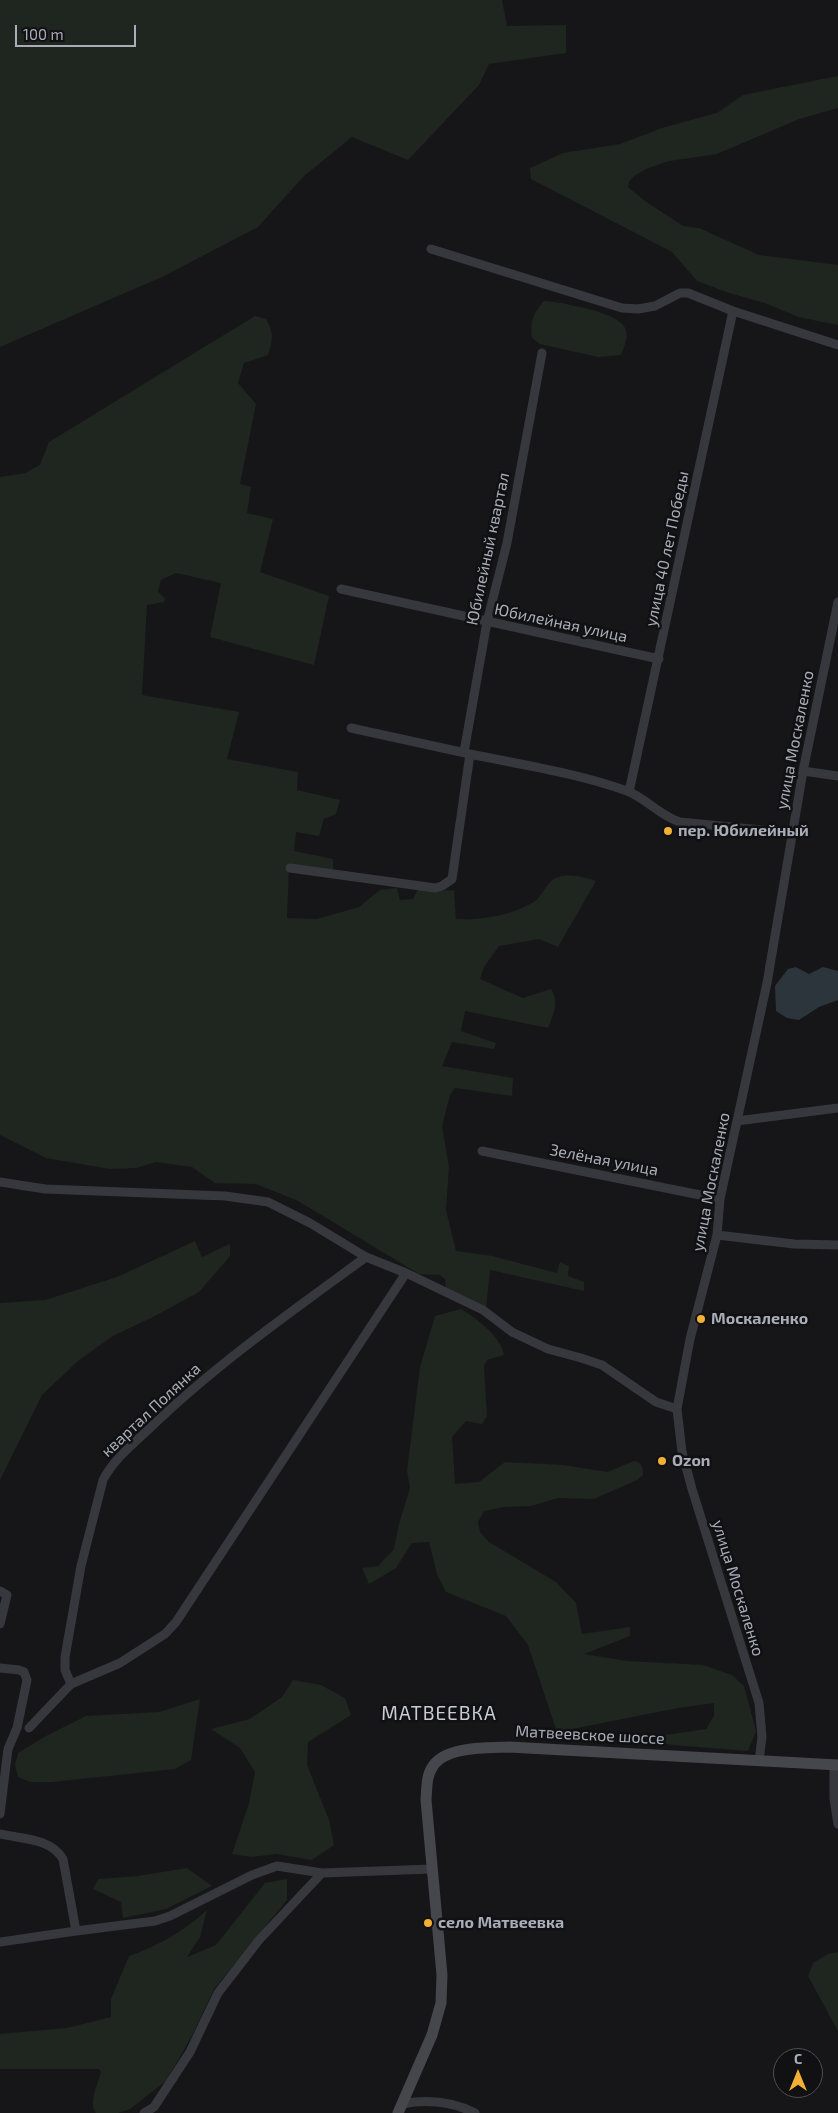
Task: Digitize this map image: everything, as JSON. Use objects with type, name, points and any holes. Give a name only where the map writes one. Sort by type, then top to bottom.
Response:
[{"type":"main road","name":"Матвеевское шоссе","points":[[400,2109],[432,2035],[441,2004],[442,1975],[426,1800],[427,1779],[433,1765],[445,1755],[470,1750],[509,1747],[836,1764]]},
{"type":"street","points":[[431,249],[622,308],[638,309],[655,306],[680,293],[688,293],[733,312],[838,345]]},
{"type":"street","name":"улица 40 лет Победы","points":[[629,792],[733,312]]},
{"type":"street","name":"Юбилейный квартал","points":[[290,868],[435,888],[448,883],[453,874],[467,753],[487,622],[507,543],[542,353]]},
{"type":"street","name":"Юбилейная улица","points":[[340,589],[659,659]]},
{"type":"street","name":"улица Москаленко","points":[[754,1760],[762,1737],[758,1703],[692,1489],[681,1445],[677,1409],[690,1339],[717,1235],[720,1199],[767,983],[803,771],[838,602]]},
{"type":"street","points":[[351,728],[567,774],[629,792],[670,819],[680,822],[792,833]]},
{"type":"street","points":[[803,771],[838,776]]},
{"type":"street","points":[[737,1121],[838,1108]]},
{"type":"street","name":"Зелёная улица","points":[[482,1151],[720,1199]]},
{"type":"street","points":[[0,1182],[45,1189],[245,1197],[268,1202],[325,1231],[366,1256],[483,1310],[512,1332],[548,1349],[602,1365],[656,1402],[677,1409]]},
{"type":"street","points":[[717,1235],[794,1244],[838,1245]]},
{"type":"street","name":"квартал Полянка","points":[[71,1684],[65,1670],[65,1657],[81,1566],[103,1480],[109,1468],[119,1456],[162,1417],[215,1372],[366,1256]]},
{"type":"street","points":[[29,1728],[71,1684],[120,1662],[165,1634],[176,1622],[406,1273]]},
{"type":"street","points":[[0,1591],[7,1594],[0,1624]]},
{"type":"street","points":[[0,1668],[24,1672],[27,1680],[18,1728],[8,1749],[0,1814]]},
{"type":"street","points":[[836,1764],[834,1799],[838,1824]]},
{"type":"street","points":[[0,1834],[42,1842],[57,1850],[64,1858],[76,1931]]},
{"type":"street","points":[[0,1942],[154,1921],[170,1916],[267,1868],[277,1866],[322,1873],[432,1869]]},
{"type":"street","points":[[144,2113],[154,2107],[190,2052],[218,1993],[258,1940],[322,1873]]},
{"type":"street","points":[[400,2109],[420,2101],[447,2102],[475,2113]]},
{"type":"shaded area","points":[[0,0],[502,0],[507,26],[566,25],[566,53],[489,64],[479,85],[408,160],[352,137],[304,176],[258,227],[162,277],[0,347]]},
{"type":"shaded area","points":[[838,76],[838,108],[799,119],[717,154],[669,161],[646,169],[634,176],[629,182],[628,187],[645,201],[683,226],[699,228],[759,255],[838,265],[838,325],[798,317],[765,303],[729,293],[697,281],[672,252],[531,179],[530,168],[563,153],[620,144],[662,128],[717,113],[743,95]]},
{"type":"shaded area","points":[[544,301],[562,303],[599,312],[619,321],[626,330],[626,341],[621,355],[598,357],[540,344],[532,338],[531,326],[537,310]]},
{"type":"shaded area","points":[[255,316],[266,319],[272,340],[268,355],[244,363],[238,383],[256,404],[240,484],[251,487],[247,513],[273,519],[260,572],[329,596],[314,665],[210,637],[221,583],[176,573],[161,580],[158,592],[165,598],[164,602],[147,605],[142,695],[239,712],[227,759],[298,772],[297,790],[340,800],[336,814],[324,819],[319,836],[296,832],[294,851],[333,859],[333,872],[289,867],[287,918],[317,919],[359,907],[380,890],[397,888],[400,900],[413,899],[418,889],[434,891],[454,890],[456,919],[486,918],[515,911],[534,902],[551,881],[561,876],[573,876],[596,881],[558,947],[539,939],[499,946],[484,967],[480,979],[523,998],[551,989],[554,994],[555,1004],[554,1013],[548,1028],[465,1011],[461,1031],[496,1043],[494,1049],[452,1042],[442,1066],[513,1078],[512,1096],[455,1088],[450,1095],[442,1126],[449,1167],[446,1210],[456,1251],[492,1256],[557,1273],[560,1262],[569,1266],[568,1276],[584,1282],[584,1291],[490,1270],[486,1309],[446,1288],[445,1279],[440,1275],[419,1274],[298,1201],[256,1184],[215,1183],[192,1167],[156,1162],[136,1168],[110,1169],[46,1158],[0,1135],[0,477],[25,473],[40,465],[49,442]]},
{"type":"shaded area","points":[[796,967],[809,974],[823,967],[838,971],[838,1000],[819,1007],[799,1020],[787,1018],[776,1011],[775,986],[788,969]]},
{"type":"shaded area","points":[[195,1241],[202,1257],[230,1244],[230,1256],[199,1292],[113,1336],[79,1360],[42,1395],[0,1480],[0,1303],[45,1300],[117,1277]]},
{"type":"shaded area","points":[[461,1309],[481,1323],[493,1335],[502,1348],[504,1355],[487,1360],[484,1366],[487,1416],[482,1424],[466,1421],[452,1437],[455,1484],[479,1482],[505,1462],[563,1465],[607,1472],[634,1461],[640,1464],[643,1472],[643,1475],[637,1480],[594,1499],[558,1498],[531,1506],[504,1507],[484,1511],[478,1522],[480,1532],[489,1542],[556,1582],[576,1603],[582,1634],[630,1627],[630,1636],[584,1654],[627,1661],[703,1665],[732,1675],[744,1686],[756,1731],[748,1751],[673,1745],[638,1739],[706,1729],[714,1716],[714,1703],[678,1708],[557,1732],[528,1645],[506,1616],[446,1592],[437,1574],[429,1542],[412,1543],[396,1568],[369,1584],[362,1568],[378,1566],[394,1549],[399,1524],[410,1488],[407,1471],[420,1367],[435,1316]]},
{"type":"shaded area","points":[[293,1680],[321,1685],[345,1698],[351,1715],[308,1742],[307,1765],[329,1820],[334,1845],[312,1860],[277,1854],[251,1857],[232,1854],[249,1803],[255,1772],[240,1748],[211,1729],[250,1719],[282,1697]]},
{"type":"shaded area","points":[[200,1699],[191,1760],[175,1769],[52,1782],[30,1782],[18,1777],[15,1765],[18,1753],[46,1736],[86,1716],[159,1712]]},
{"type":"shaded area","points":[[187,1868],[212,1886],[166,1909],[123,1918],[121,1902],[93,1889],[98,1879],[138,1876]]},
{"type":"shaded area","points":[[287,1879],[287,1900],[214,1989],[193,2034],[166,2081],[130,2109],[118,2113],[96,2113],[93,2099],[101,2072],[99,2069],[0,2069],[0,2034],[67,2028],[111,2017],[111,1999],[129,1956],[150,1948],[170,1937],[189,1925],[207,1910],[200,1937],[187,1957],[216,1945],[265,1883]]},
{"type":"shaded area","points":[[838,1952],[838,2031],[808,1976],[813,1963],[828,1954]]},
{"type":"place","name":"пер. Юбилейный","points":[[668,831]]},
{"type":"place","name":"Москаленко","points":[[701,1319]]},
{"type":"place","name":"Ozon","points":[[662,1461]]},
{"type":"place","name":"село Матвеевка","points":[[428,1923]]},
{"type":"district","name":"МАТВЕЕВКА","points":[[439,1714]]}]
